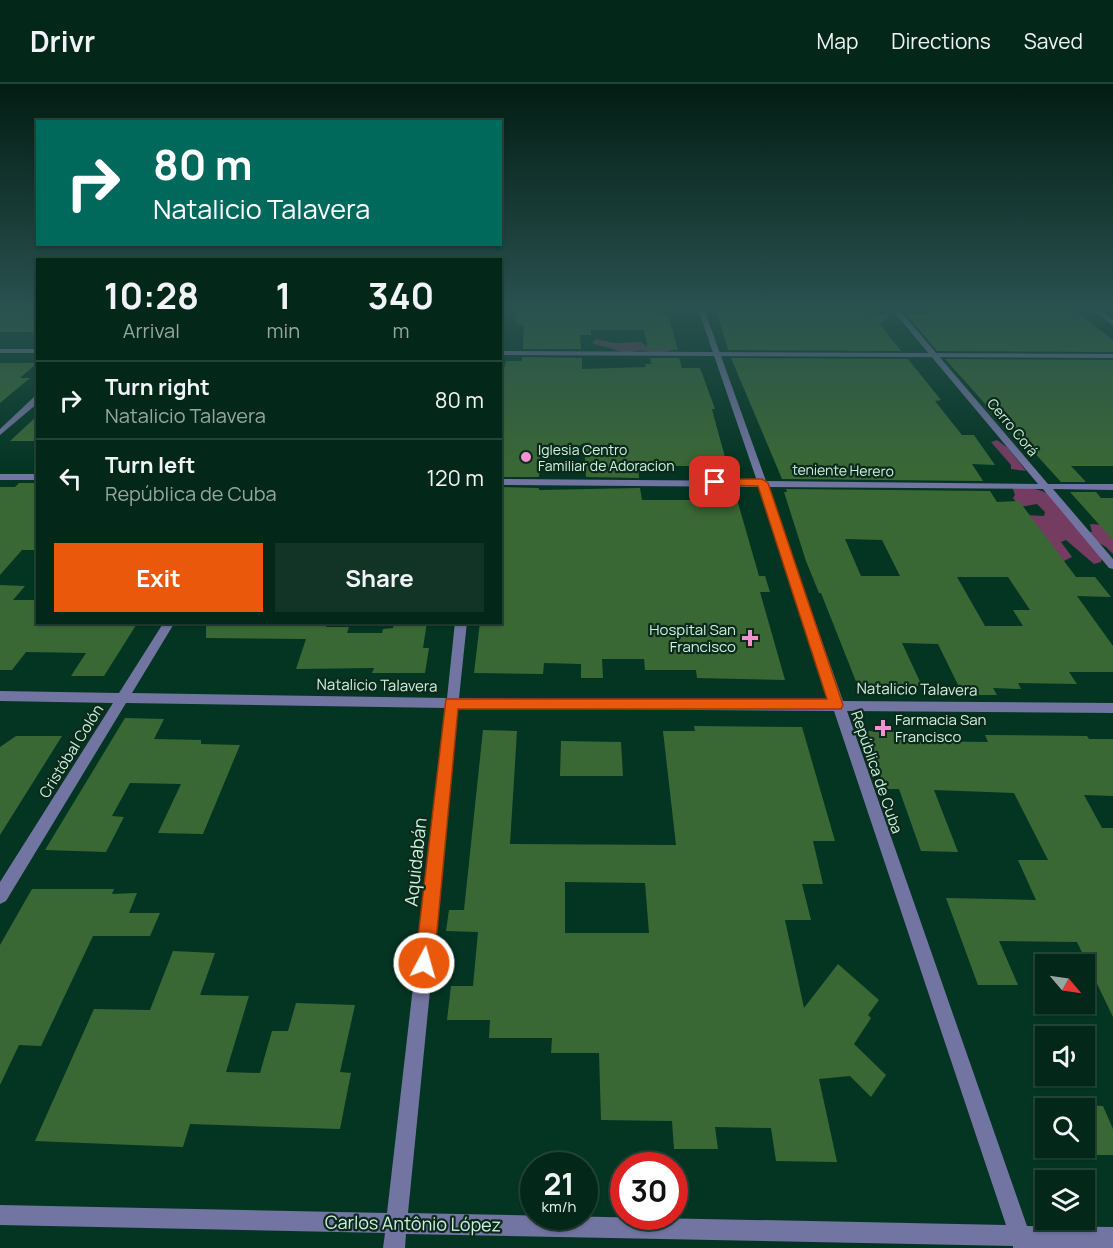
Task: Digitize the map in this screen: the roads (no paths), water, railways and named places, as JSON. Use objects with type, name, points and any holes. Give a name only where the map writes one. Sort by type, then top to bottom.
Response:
[{"type":"street","name":"República de Cuba","points":[[719,360],[1022,1242]]},
{"type":"street","name":"Cerro Corá","points":[[939,360],[1113,566]]},
{"type":"street","points":[[0,433],[36,400]]},
{"type":"street","points":[[0,477],[36,477]]},
{"type":"street","name":"teniente Herero","points":[[502,482],[1113,487]]},
{"type":"street","name":"Cristóbal Colón","points":[[0,896],[169,624]]},
{"type":"street","name":"Aquidabán","points":[[394,1248],[461,624]]},
{"type":"street","name":"Natalicio Talavera","points":[[0,696],[451,703],[1113,708]]},
{"type":"street","name":"Carlos Antônio López","points":[[0,1215],[398,1223],[1022,1242],[1113,1238]]},
{"type":"place","name":"Iglesia Centro Familiar de Adoracion","points":[[526,457]]},
{"type":"place","name":"Hospital San Francisco","points":[[750,638]]},
{"type":"place","name":"Farmacia San Francisco","points":[[883,728]]}]
